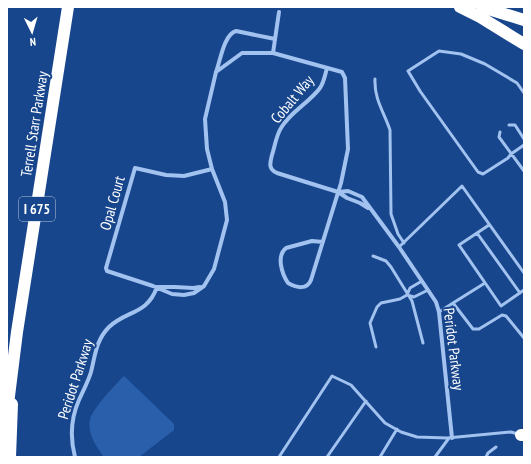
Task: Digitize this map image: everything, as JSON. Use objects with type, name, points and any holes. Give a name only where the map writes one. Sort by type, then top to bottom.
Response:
[{"type":"highway","name":"Terrell Starr Parkway","points":[[7,412],[12,363],[68,7]]},
{"type":"highway","points":[[460,7],[486,20],[524,44]]},
{"type":"highway","points":[[482,7],[524,20]]},
{"type":"highway","points":[[10,457],[12,363]]},
{"type":"street","points":[[273,53],[279,12]]},
{"type":"street","points":[[157,288],[172,294],[184,295],[194,293],[204,286],[214,269],[227,220],[225,202],[212,169],[207,149],[205,119],[216,72],[227,39],[232,32],[238,32],[275,39]]},
{"type":"street","points":[[216,72],[242,53],[273,53],[342,72],[345,78],[348,149],[338,192],[323,242],[311,280],[308,285],[303,287],[288,283],[280,260],[283,250],[312,241],[323,242]]},
{"type":"street","name":"Cobalt Way","points":[[327,68],[324,81],[319,89],[281,128],[270,164],[271,168],[275,172],[338,192]]},
{"type":"street","name":"Opal Court","points":[[157,288],[107,271],[106,268],[135,168],[166,176],[184,176],[212,169]]},
{"type":"street","name":"Peridot Parkway","points":[[338,192],[348,191],[360,196],[399,247],[436,302],[439,312],[450,438]]},
{"type":"street","name":"Peridot Parkway","points":[[338,192],[372,210]]},
{"type":"street","points":[[157,288],[193,288],[204,286]]},
{"type":"street","name":"Peridot Parkway","points":[[75,457],[72,435],[73,420],[78,403],[90,376],[98,344],[112,324],[143,308],[151,299],[157,288]]},
{"type":"lane","points":[[524,93],[517,83],[485,64],[461,54],[439,51],[408,71],[420,91],[478,172],[483,174],[508,158],[511,154],[524,145]]},
{"type":"lane","points":[[375,78],[374,90],[390,130],[391,214],[398,234],[404,242]]},
{"type":"lane","points":[[509,125],[515,125],[524,139]]},
{"type":"lane","points":[[500,132],[499,137],[524,171]]},
{"type":"lane","points":[[399,247],[462,186],[524,273]]},
{"type":"lane","points":[[489,225],[459,245],[501,306],[502,315]]},
{"type":"lane","points":[[477,233],[520,293]]},
{"type":"lane","points":[[373,256],[386,261],[391,267],[414,308],[423,343]]},
{"type":"lane","points":[[376,347],[370,323],[377,307],[381,304],[400,299],[407,295],[410,288],[422,281]]},
{"type":"lane","points":[[439,312],[485,283]]},
{"type":"lane","points":[[407,295],[414,297],[428,290]]},
{"type":"lane","points":[[501,306],[524,290]]},
{"type":"lane","points":[[453,303],[473,329],[479,329],[502,315]]},
{"type":"lane","points":[[502,315],[506,316],[524,338]]},
{"type":"lane","points":[[279,457],[332,376],[351,385],[386,423],[417,437],[450,438],[510,432],[523,435]]},
{"type":"lane","points":[[327,457],[366,401]]},
{"type":"lane","points":[[380,457],[397,429]]},
{"type":"lane","points":[[436,457],[450,438]]},
{"type":"lane","points":[[486,457],[488,453],[496,447]]},
{"type":"shaded area","points":[[124,376],[174,424],[174,430],[139,457],[104,457],[91,435],[89,425],[90,420],[99,404]]}]
